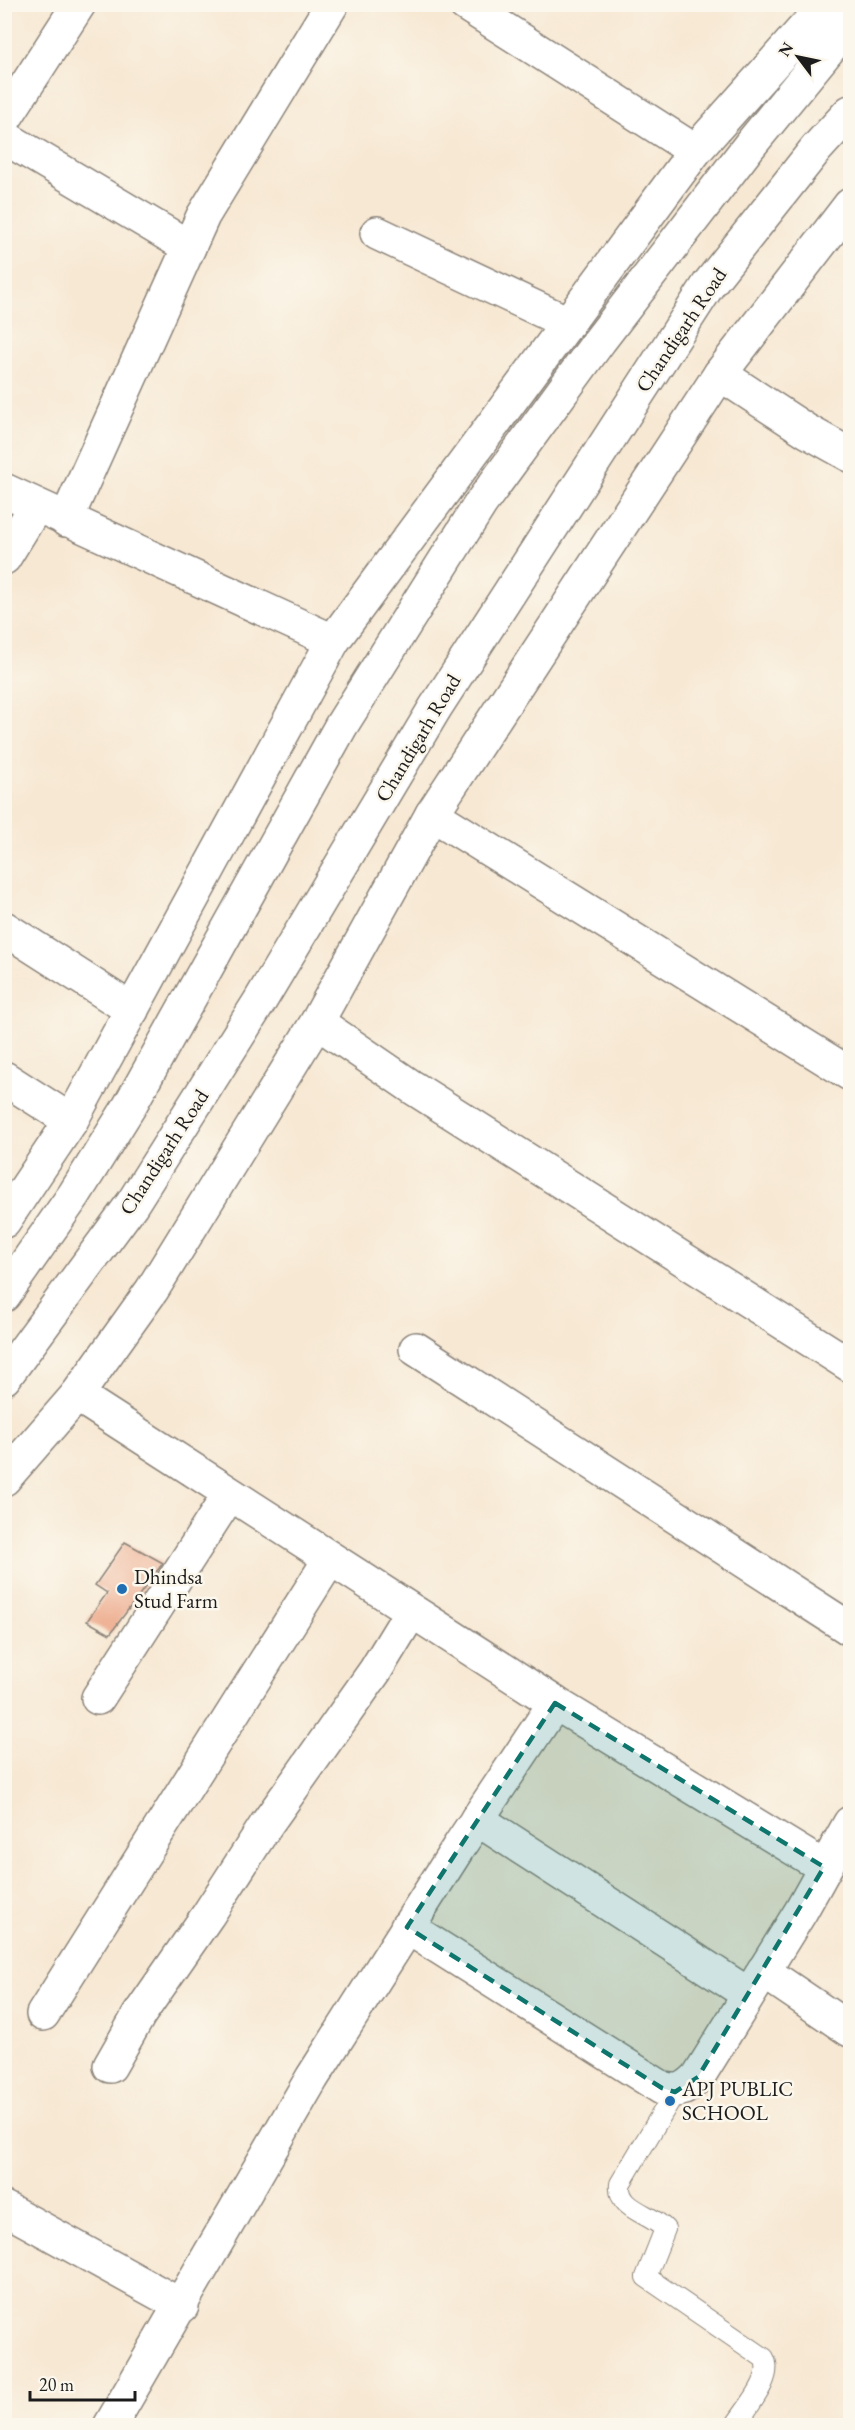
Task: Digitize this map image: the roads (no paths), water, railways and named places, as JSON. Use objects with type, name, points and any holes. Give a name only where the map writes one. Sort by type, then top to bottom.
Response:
[{"type":"main road","points":[[4,120],[79,4]]},
{"type":"main road","points":[[66,520],[189,247],[214,197],[332,4]]},
{"type":"main road","points":[[465,4],[695,151]]},
{"type":"main road","points":[[4,1221],[71,1121],[333,642],[695,151],[826,4]]},
{"type":"main road","points":[[4,1295],[74,1195],[129,1107],[341,726],[481,503],[600,340],[723,180],[850,23]]},
{"type":"main road","name":"Chandigarh Road","points":[[4,1378],[132,1204],[260,1001],[435,708],[709,284],[816,149],[850,112]]},
{"type":"main road","points":[[4,137],[189,247]]},
{"type":"main road","points":[[4,1479],[77,1395],[152,1290],[317,1022],[432,814],[720,374],[850,206]]},
{"type":"main road","points":[[377,232],[568,323]]},
{"type":"main road","points":[[720,374],[787,419],[850,455]]},
{"type":"main road","points":[[4,490],[333,642]]},
{"type":"main road","points":[[4,558],[36,506]]},
{"type":"main road","points":[[432,814],[850,1074]]},
{"type":"main road","points":[[4,928],[132,1010]]},
{"type":"main road","points":[[317,1022],[412,1087],[850,1365]]},
{"type":"main road","points":[[4,1078],[71,1121]]},
{"type":"main road","points":[[416,1349],[850,1629]]},
{"type":"main road","points":[[77,1395],[555,1704],[824,1867]]},
{"type":"main road","points":[[98,1698],[229,1495]]},
{"type":"main road","points":[[43,2014],[330,1559]]},
{"type":"main road","points":[[110,2066],[139,2015],[208,1916],[266,1825],[375,1671],[411,1612]]},
{"type":"main road","points":[[110,2426],[182,2306],[312,2078],[477,1819],[555,1704]]},
{"type":"main road","points":[[477,1819],[755,1983],[850,2030]]},
{"type":"main road","points":[[407,1927],[662,2088],[675,2092],[688,2087],[698,2077],[801,1911],[850,1823]]},
{"type":"main road","points":[[4,2208],[182,2306]]},
{"type":"lane","points":[[675,2092],[620,2184],[619,2193],[625,2202],[665,2229],[646,2277],[764,2358],[767,2365],[766,2376],[735,2426]]},
{"type":"place","name":"Dhindsa Stud Farm","points":[[122,1589]]},
{"type":"place","name":"APJ PUBLIC SCHOOL","points":[[670,2101]]}]
